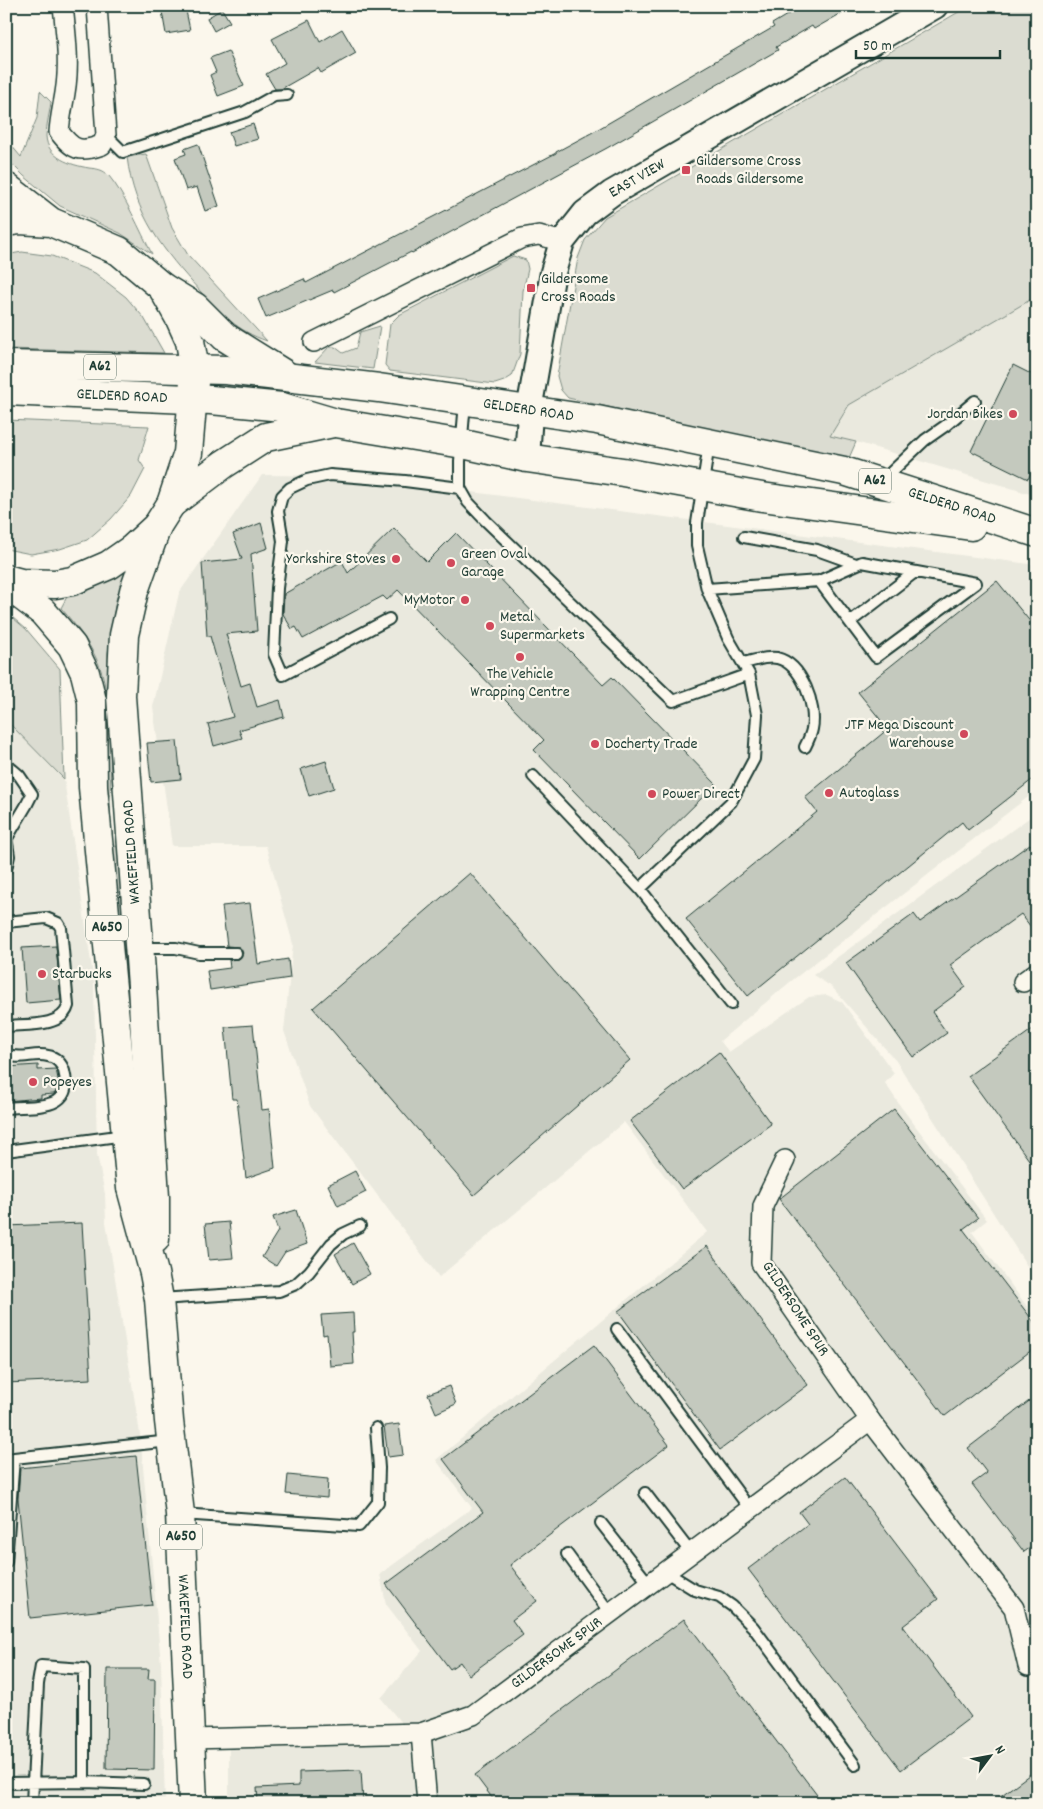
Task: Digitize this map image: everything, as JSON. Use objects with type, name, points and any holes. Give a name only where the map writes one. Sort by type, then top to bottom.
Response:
[{"type":"main road","points":[[6,187],[51,222],[118,251],[162,287],[195,307],[225,337],[292,378]]},
{"type":"main road","points":[[6,222],[20,220],[51,222]]},
{"type":"main road","name":"WAKEFIELD ROAD","points":[[138,1134],[139,948],[120,696],[124,635],[134,592],[188,453],[195,370],[190,341],[162,287]]},
{"type":"main road","name":"GELDERD ROAD","points":[[6,365],[226,370],[379,388],[597,420],[844,471],[1037,534]]},
{"type":"main road","name":"GELDERD ROAD","points":[[6,391],[193,400],[282,407],[336,422],[448,443],[463,444],[527,458],[623,472],[762,497],[1037,534]]},
{"type":"main road","points":[[6,579],[21,583],[55,584],[72,582],[109,565],[132,549],[164,515],[224,464],[266,437],[336,422]]},
{"type":"main road","name":"WAKEFIELD ROAD","points":[[6,584],[43,612],[72,646],[85,673],[92,701],[93,787],[138,1134],[155,1197],[154,1273],[159,1299],[171,1441],[180,1514],[193,1803]]},
{"type":"street","points":[[63,6],[67,50],[65,92],[60,113],[59,132],[70,146],[87,150],[102,145],[106,135],[97,6]]},
{"type":"street","name":"EAST VIEW","points":[[562,242],[585,213],[612,193],[935,6]]},
{"type":"street","points":[[314,342],[342,333],[522,238],[539,235],[562,242],[553,272],[530,410],[527,458]]},
{"type":"street","name":"GILDERSOME SPUR","points":[[785,1160],[762,1206],[761,1263],[870,1420],[1014,1608],[1028,1666]]},
{"type":"street","name":"GILDERSOME SPUR","points":[[190,1739],[421,1733],[473,1715],[870,1420]]},
{"type":"street","points":[[421,1733],[427,1803]]},
{"type":"lane","points":[[106,135],[123,152],[245,112],[274,96],[287,95]]},
{"type":"lane","points":[[880,483],[925,440],[975,401]]},
{"type":"lane","points":[[465,402],[463,444],[460,461],[460,488],[468,502],[673,701],[749,674]]},
{"type":"lane","points":[[640,889],[731,802],[754,759],[757,715],[749,674],[728,638],[707,589],[696,546],[697,523],[709,443]]},
{"type":"lane","points":[[389,620],[283,675],[274,654],[277,588],[283,541],[278,511],[282,496],[290,488],[307,480],[330,475],[460,488]]},
{"type":"lane","points":[[744,537],[817,550],[856,564]]},
{"type":"lane","points":[[707,589],[819,581],[862,562],[976,582],[876,657],[819,581]]},
{"type":"lane","points":[[850,622],[915,572]]},
{"type":"lane","points":[[743,663],[763,658],[776,658],[787,663],[799,675],[807,689],[812,711],[812,729],[805,747]]},
{"type":"lane","points":[[6,764],[19,775],[32,794],[7,838],[9,856],[6,869]]},
{"type":"lane","points":[[533,776],[640,889],[731,1004]]},
{"type":"lane","points":[[6,922],[46,918],[58,923],[61,928],[68,1006],[66,1013],[53,1022],[6,1026]]},
{"type":"lane","points":[[139,948],[176,948],[199,953],[236,953]]},
{"type":"lane","points":[[6,1054],[14,1057],[48,1055],[62,1067],[66,1079],[66,1092],[59,1101],[50,1104],[6,1108]]},
{"type":"lane","points":[[6,1151],[138,1134]]},
{"type":"lane","points":[[159,1299],[279,1291],[288,1288],[302,1278],[331,1244],[343,1234],[360,1226]]},
{"type":"lane","points":[[617,1329],[750,1509]]},
{"type":"lane","points":[[180,1514],[358,1526],[378,1502],[379,1468],[376,1428]]},
{"type":"lane","points":[[6,1562],[14,1458],[171,1441]]},
{"type":"lane","points":[[645,1493],[691,1553]]},
{"type":"lane","points":[[601,1524],[649,1584]]},
{"type":"lane","points":[[567,1554],[610,1613]]},
{"type":"lane","points":[[666,1572],[695,1590],[719,1597],[732,1606],[753,1627],[855,1765]]},
{"type":"lane","points":[[32,1803],[41,1666],[84,1669],[84,1782]]},
{"type":"lane","points":[[6,1783],[84,1782],[144,1784]]},
{"type":"shaded area","points":[[969,6],[1037,6],[1037,296],[849,405],[830,436],[856,442],[849,458],[818,454],[568,398],[561,390],[557,376],[578,258],[585,240],[605,217]]},
{"type":"shaded area","points":[[40,91],[51,102],[46,136],[47,144],[51,150],[61,159],[82,167],[100,170],[109,176],[126,203],[152,254],[120,233],[60,206],[6,158],[6,139],[21,157],[37,118]]},
{"type":"shaded area","points":[[146,154],[172,228],[188,255],[267,341],[238,327],[223,315],[174,262],[152,230],[136,196],[127,157]]},
{"type":"shaded area","points":[[22,252],[52,256],[95,273],[126,297],[144,318],[164,353],[6,349],[6,255]]},
{"type":"shaded area","points":[[513,256],[526,260],[528,269],[523,291],[520,354],[512,376],[495,384],[390,371],[385,365],[390,324],[399,315]]},
{"type":"shaded area","points":[[1037,296],[1037,496],[830,436],[849,405]]},
{"type":"shaded area","points":[[380,326],[373,369],[315,362],[329,347],[335,347],[343,353],[356,348],[360,332]]},
{"type":"shaded area","points":[[6,420],[149,426],[139,460],[145,469],[131,496],[111,519],[87,540],[60,549],[31,554],[6,549]]},
{"type":"shaded area","points":[[262,475],[348,476],[1037,565],[1037,790],[790,982],[720,1041],[729,1052],[809,997],[827,995],[842,1002],[894,1073],[885,1083],[987,1220],[972,1232],[1037,1320],[1037,1803],[229,1803],[229,1727],[402,1724],[381,1698],[422,1651],[386,1604],[380,1574],[472,1508],[436,1460],[707,1232],[624,1122],[439,1277],[310,1106],[284,1031],[293,944],[266,846],[172,846],[153,707],[179,593]]},
{"type":"shaded area","points":[[131,558],[116,600],[108,653],[111,733],[110,817],[106,815],[104,780],[107,714],[104,681],[93,651],[61,608],[71,589]]},
{"type":"shaded area","points":[[6,612],[26,629],[60,669],[64,779],[6,720]]},
{"type":"shaded area","points":[[6,720],[41,753],[64,779],[94,983],[97,1154],[105,1194],[106,1222],[140,1434],[161,1664],[165,1803],[6,1803]]},
{"type":"shaded area","points":[[1037,812],[1037,1285],[1031,1272],[896,1061],[832,987],[813,975]]},
{"type":"shaded area","points":[[115,846],[122,848],[132,996],[129,998],[126,989],[110,850]]},
{"type":"building","points":[[161,6],[185,6],[190,30],[166,34]]},
{"type":"building","points":[[802,6],[854,6],[814,29],[812,26],[776,47],[778,50],[607,148],[412,253],[334,292],[333,290],[266,318],[258,299],[304,279],[306,283],[556,153],[774,27],[772,24]]},
{"type":"building","points":[[222,9],[230,22],[214,31],[207,18]]},
{"type":"building","points":[[309,20],[320,42],[342,29],[356,53],[321,73],[318,68],[281,89],[275,89],[266,74],[285,63],[272,39]]},
{"type":"building","points":[[228,51],[244,86],[218,96],[210,75],[216,72],[210,58]]},
{"type":"building","points":[[253,124],[258,139],[234,146],[229,132]]},
{"type":"building","points":[[198,144],[219,206],[205,211],[197,187],[186,190],[175,158],[186,154],[184,149]]},
{"type":"building","name":"Jordan Bikes","points":[[1013,365],[1037,377],[1037,462],[1028,479],[971,451]]},
{"type":"building","points":[[261,523],[268,548],[251,554],[257,631],[226,634],[241,686],[250,683],[257,707],[280,700],[284,717],[239,730],[242,738],[214,746],[208,724],[233,717],[210,636],[207,636],[202,563],[242,559],[233,534]]},
{"type":"building","points":[[394,528],[427,562],[456,533],[603,685],[612,677],[716,784],[640,859],[534,750],[544,740],[398,590],[387,600],[383,596],[303,639],[296,627],[292,629],[283,614],[284,594],[342,561],[348,573]]},
{"type":"building","points":[[997,581],[1037,630],[1037,776],[968,830],[962,822],[748,996],[686,919],[817,812],[805,797],[888,729],[858,692]]},
{"type":"building","points":[[177,741],[181,779],[151,782],[147,743]]},
{"type":"building","points":[[326,761],[334,788],[309,796],[301,769]]},
{"type":"building","points":[[1030,844],[1037,853],[1037,935],[1021,914],[950,965],[966,987],[932,1012],[947,1033],[913,1057],[846,963],[914,914],[920,922]]},
{"type":"building","points":[[470,873],[630,1060],[474,1195],[313,1008]]},
{"type":"building","points":[[250,903],[258,964],[288,959],[290,978],[210,990],[207,971],[230,968],[229,960],[239,959],[243,953],[239,947],[227,946],[222,906]]},
{"type":"building","name":"Starbucks","points":[[56,946],[61,1000],[26,1003],[22,948]]},
{"type":"building","points":[[253,1025],[262,1110],[269,1109],[275,1168],[246,1178],[237,1099],[232,1099],[225,1027]]},
{"type":"building","points":[[1037,1026],[1037,1171],[968,1076]]},
{"type":"building","points":[[719,1052],[771,1124],[682,1189],[630,1121]]},
{"type":"building","name":"Popeyes","points":[[38,1065],[38,1070],[56,1069],[59,1084],[54,1094],[41,1095],[41,1098],[6,1101],[6,1067]]},
{"type":"building","points":[[894,1109],[978,1218],[963,1229],[1037,1326],[1037,1346],[945,1416],[779,1199]]},
{"type":"building","points":[[355,1171],[366,1192],[338,1206],[328,1185]]},
{"type":"building","points":[[296,1210],[307,1244],[285,1252],[276,1266],[262,1257],[278,1231],[273,1217]]},
{"type":"building","points":[[229,1222],[233,1258],[209,1260],[205,1224]]},
{"type":"building","points":[[82,1223],[91,1379],[6,1383],[6,1226]]},
{"type":"building","points":[[353,1243],[370,1274],[352,1284],[335,1254]]},
{"type":"building","points":[[707,1246],[808,1385],[720,1450],[618,1311]]},
{"type":"building","points":[[353,1313],[354,1364],[330,1366],[327,1334],[323,1335],[321,1315]]},
{"type":"building","points":[[594,1345],[669,1445],[510,1565],[537,1601],[512,1620],[523,1635],[469,1675],[460,1662],[450,1669],[386,1584],[483,1512],[443,1459]]},
{"type":"building","points":[[449,1386],[456,1404],[436,1413],[428,1394]]},
{"type":"building","points":[[1037,1395],[1037,1543],[1024,1552],[972,1484],[987,1473],[968,1448]]},
{"type":"building","points":[[399,1424],[403,1455],[388,1457],[384,1426]]},
{"type":"building","points":[[136,1456],[152,1605],[30,1618],[18,1499],[20,1468]]},
{"type":"building","points":[[288,1475],[328,1479],[327,1498],[286,1494]]},
{"type":"building","points":[[845,1477],[938,1599],[903,1626],[971,1717],[901,1770],[748,1569],[808,1524],[799,1512]]},
{"type":"building","points":[[684,1619],[823,1803],[496,1803],[475,1775]]},
{"type":"building","points":[[107,1669],[149,1669],[148,1679],[155,1679],[154,1770],[106,1769]]},
{"type":"building","points":[[1037,1769],[1037,1803],[991,1803]]},
{"type":"building","points":[[361,1770],[363,1803],[258,1803],[257,1788],[299,1786],[299,1772]]},
{"type":"place","name":"Gildersome Cross Roads Gildersome","points":[[686,170]]},
{"type":"place","name":"Gildersome Cross Roads","points":[[531,288]]},
{"type":"place","name":"Jordan Bikes","points":[[1013,414]]},
{"type":"place","name":"Yorkshire Stoves","points":[[396,559]]},
{"type":"place","name":"Green Oval Garage","points":[[451,563]]},
{"type":"place","name":"MyMotor","points":[[465,600]]},
{"type":"place","name":"Metal Supermarkets","points":[[490,626]]},
{"type":"place","name":"The Vehicle Wrapping Centre","points":[[520,657]]},
{"type":"place","name":"JTF Mega Discount Warehouse","points":[[964,734]]},
{"type":"place","name":"Docherty Trade","points":[[595,744]]},
{"type":"place","name":"Autoglass","points":[[829,793]]},
{"type":"place","name":"Power Direct","points":[[652,794]]},
{"type":"place","name":"Starbucks","points":[[42,974]]},
{"type":"place","name":"Popeyes","points":[[33,1082]]}]
